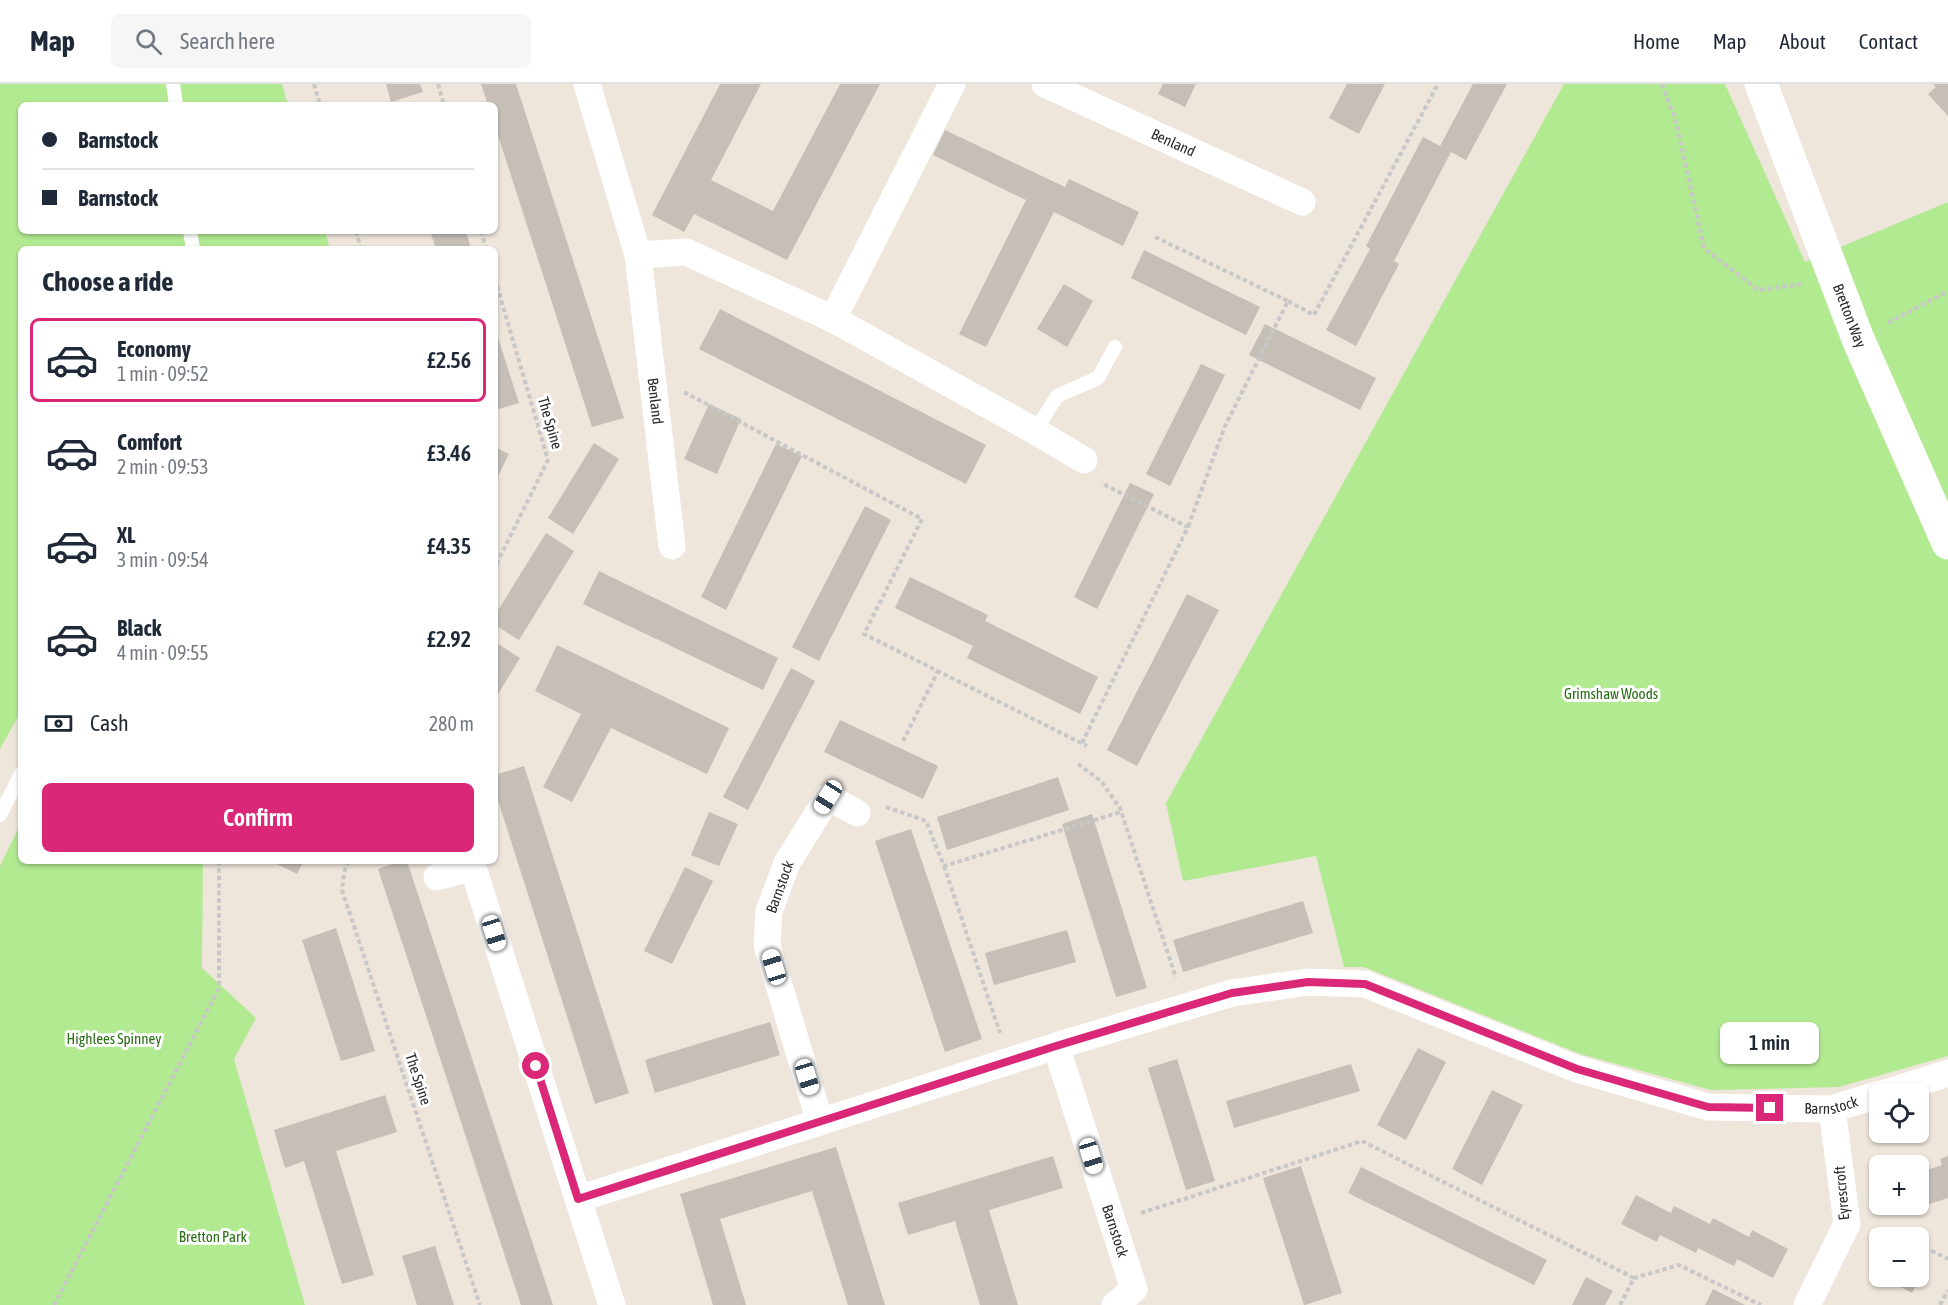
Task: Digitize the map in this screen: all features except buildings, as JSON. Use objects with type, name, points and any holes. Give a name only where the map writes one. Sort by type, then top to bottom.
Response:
[{"type":"street","name":"Benland","points":[[586,84],[638,255],[672,546]]},
{"type":"street","points":[[832,319],[952,84]]},
{"type":"street","name":"Benland","points":[[1045,84],[1302,202]]},
{"type":"street","name":"Bretton Way","points":[[1761,84],[1858,339],[1948,543]]},
{"type":"street","points":[[638,255],[686,252],[832,319],[1080,458]]},
{"type":"street","name":"Barnstock","points":[[820,1122],[767,945],[769,911],[788,863],[828,797],[858,813]]},
{"type":"street","points":[[437,877],[472,864],[612,1305]]},
{"type":"street","name":"Barnstock","points":[[578,1199],[1056,1046],[1232,993],[1308,982],[1365,984],[1577,1069],[1708,1107],[1832,1109],[1869,1098]]},
{"type":"street","name":"Barnstock","points":[[1056,1046],[1134,1289],[1115,1305]]},
{"type":"street","name":"Barnstock","points":[[1916,1083],[1948,1073]]},
{"type":"street","name":"Eyrescroft","points":[[1807,1305],[1847,1224],[1832,1109]]},
{"type":"lane","points":[[173,84],[176,102]]},
{"type":"lane","points":[[1035,431],[1057,396],[1098,378],[1115,347]]},
{"type":"lane","points":[[0,815],[18,780]]},
{"type":"path","points":[[314,84],[319,102]]},
{"type":"path","points":[[438,84],[443,102]]},
{"type":"path","points":[[1155,237],[1314,315],[1438,84]]},
{"type":"path","points":[[1662,84],[1676,123],[1704,248],[1758,290],[1836,280]]},
{"type":"path","name":"The Spine","points":[[498,289],[548,460],[498,561]]},
{"type":"path","points":[[1858,339],[1948,291]]},
{"type":"path","points":[[1082,743],[1188,527],[1225,426],[1288,301]]},
{"type":"path","points":[[653,388],[681,390],[922,519],[864,634],[1087,746]]},
{"type":"path","points":[[1080,458],[1080,473],[1188,527]]},
{"type":"path","points":[[903,741],[938,671]]},
{"type":"path","points":[[1078,764],[1101,781],[1121,812],[1185,1007]]},
{"type":"path","points":[[858,813],[885,807],[926,821],[944,866],[1010,1061]]},
{"type":"path","points":[[944,866],[1121,812]]},
{"type":"path","points":[[54,1305],[219,988],[219,864]]},
{"type":"path","name":"The Spine","points":[[348,864],[344,872],[342,890],[480,1305]]},
{"type":"path","points":[[1112,1222],[1362,1142],[1634,1278],[1679,1265],[1761,1305]]},
{"type":"path","points":[[1929,1250],[1948,1259]]},
{"type":"path","points":[[1620,1305],[1634,1278]]},
{"type":"path","points":[[1940,1305],[1948,1290]]},
{"type":"green space","points":[[0,84],[282,84],[287,102],[18,102],[18,234],[326,234],[329,246],[18,246],[18,716],[0,749]]},
{"type":"green space","name":"Grimshaw Woods","points":[[1564,84],[1725,84],[1805,262],[1948,202],[1948,1056],[1839,1087],[1711,1090],[1580,1054],[1364,967],[1344,967],[1316,856],[1183,881],[1166,803]]},
{"type":"green space","name":"Highlees Spinney","points":[[18,829],[18,864],[203,864],[202,968],[256,1018],[234,1059],[305,1305],[0,1305],[0,866]]},
{"type":"route","points":[[536,1066],[578,1199],[1056,1046],[1232,993],[1308,982],[1365,984],[1577,1069],[1708,1107],[1770,1108]]},
{"type":"park label","name":"Bretton Park","points":[[213,1237]]}]
